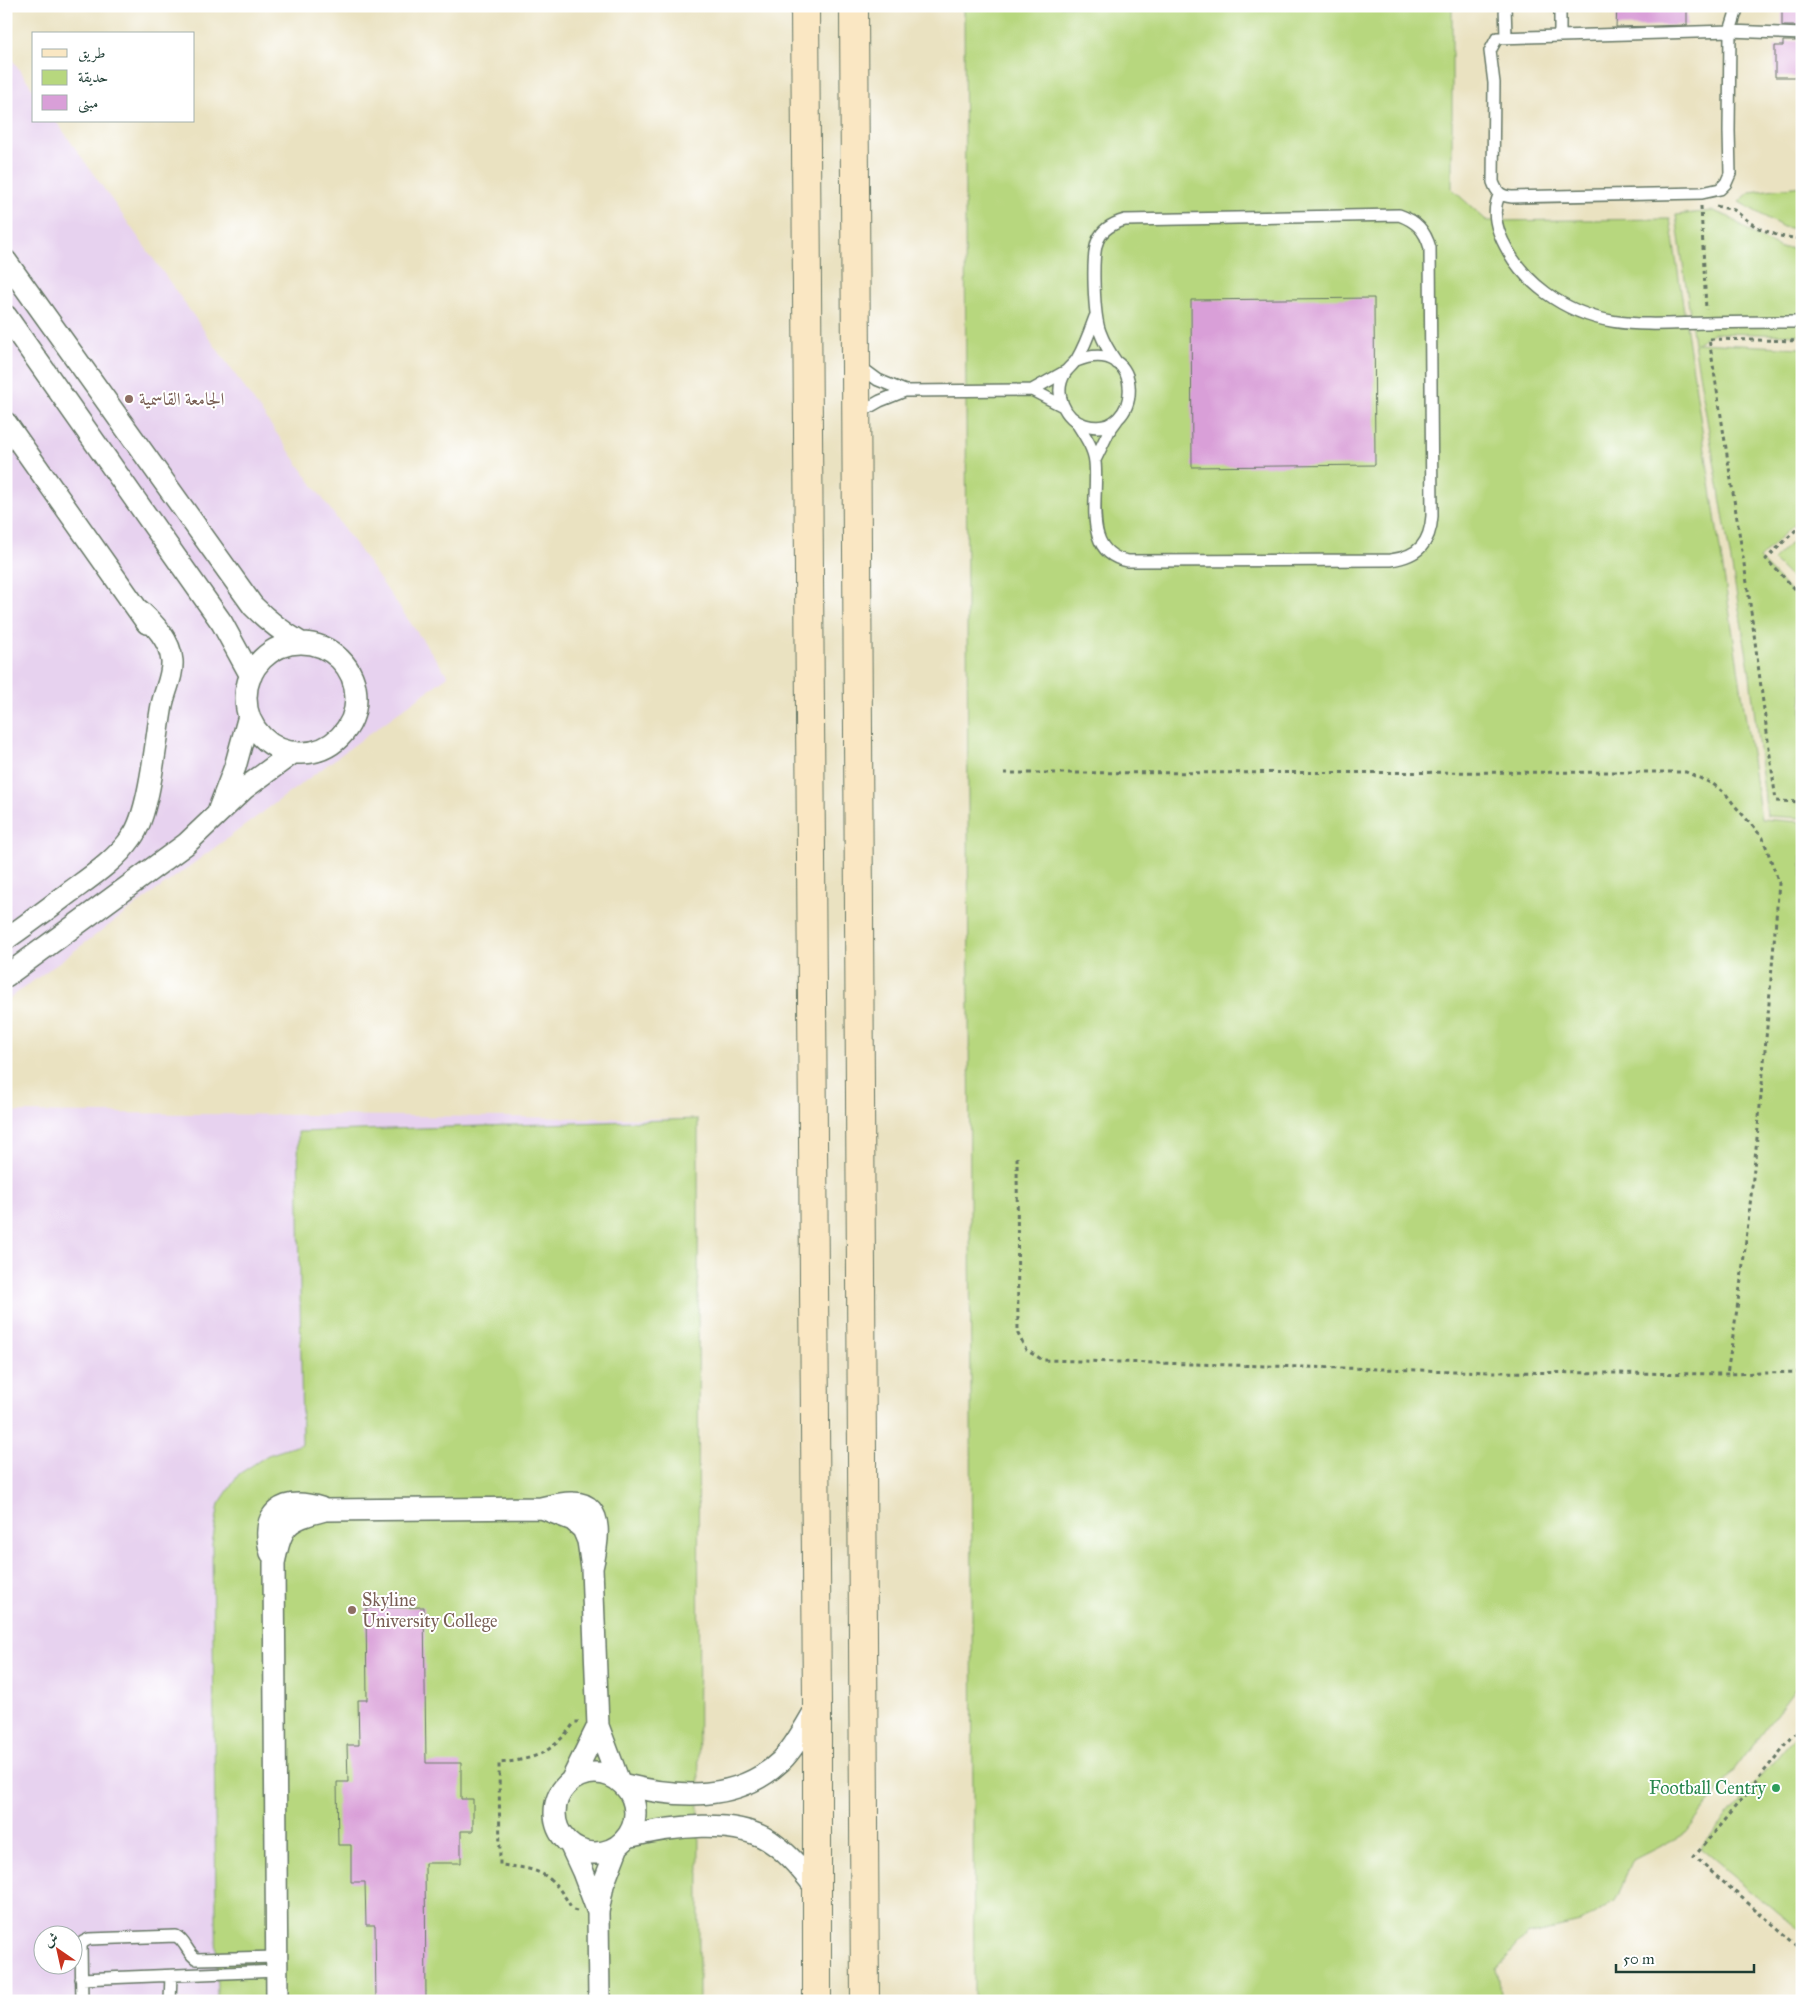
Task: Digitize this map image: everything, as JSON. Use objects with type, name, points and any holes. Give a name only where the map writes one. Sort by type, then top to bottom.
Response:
[{"type":"street","points":[[805,6],[817,1707],[817,2001]]},
{"type":"street","points":[[854,6],[865,2001]]},
{"type":"street","points":[[6,261],[253,606],[284,634],[300,643]]},
{"type":"street","points":[[6,316],[222,623],[251,676]]},
{"type":"street","points":[[6,423],[140,611],[160,632],[170,650],[172,670],[163,702],[139,826],[133,837],[98,873],[6,940]]},
{"type":"street","points":[[300,643],[322,647],[341,660],[353,679],[356,701],[350,722],[336,740],[317,750],[294,752],[282,750],[272,744],[255,727],[249,716],[246,696],[251,676],[259,662],[271,652],[285,645],[300,643]]},
{"type":"street","points":[[216,816],[235,767],[249,716]]},
{"type":"street","points":[[6,976],[186,844],[245,788],[294,752]]},
{"type":"street","points":[[277,2001],[274,1563],[280,1534],[288,1524],[301,1517],[325,1510],[541,1508],[573,1520],[583,1529],[588,1541],[592,1568],[598,1724],[622,1782],[632,1794],[635,1811],[633,1827],[623,1842],[603,1885],[598,1913],[599,2001]]},
{"type":"street","points":[[572,1779],[583,1774],[596,1772],[607,1774],[622,1782],[654,1792],[673,1794],[723,1792],[741,1787],[767,1773],[782,1760],[799,1739],[817,1707]]},
{"type":"street","points":[[598,1724],[572,1779],[558,1796],[554,1818],[557,1829],[571,1846],[598,1913]]},
{"type":"street","points":[[571,1846],[594,1854],[607,1852],[623,1842],[656,1830],[699,1826],[754,1833],[773,1843],[795,1863],[817,1889]]},
{"type":"lane","points":[[1505,6],[1506,37]]},
{"type":"lane","points":[[1560,6],[1560,36]]},
{"type":"lane","points":[[1738,6],[1730,31],[1730,174],[1726,183],[1720,189],[1710,192],[1692,193],[1512,197],[1500,194],[1496,190],[1493,182],[1494,83],[1490,51],[1497,38],[1730,31],[1802,34]]},
{"type":"lane","points":[[1500,194],[1494,211],[1497,226],[1504,244],[1516,265],[1531,281],[1557,301],[1589,316],[1611,322],[1642,325],[1802,322]]},
{"type":"lane","points":[[857,414],[880,401],[905,391],[1032,390],[1063,406],[1084,433],[1095,460],[1096,531],[1104,548],[1118,559],[1128,561],[1391,560],[1404,558],[1416,552],[1426,542],[1431,529],[1430,248],[1420,226],[1410,219],[1399,215],[1125,220],[1114,223],[1098,239],[1095,250],[1095,317],[1100,333],[1117,363],[1125,372],[1130,384],[1130,396],[1126,408],[1109,431],[1095,460]]},
{"type":"lane","points":[[1032,390],[1066,371],[1076,361],[1095,317]]},
{"type":"lane","points":[[1076,361],[1090,356],[1097,356],[1117,363]]},
{"type":"lane","points":[[856,363],[878,380],[905,391]]},
{"type":"lane","points":[[1063,406],[1060,388],[1066,371]]},
{"type":"lane","points":[[1075,420],[1097,427],[1108,424],[1118,418]]},
{"type":"lane","points":[[82,2001],[81,1946],[83,1942],[90,1939],[176,1936],[182,1940],[191,1955],[197,1959],[277,1964]]},
{"type":"lane","points":[[81,1979],[171,1976],[277,1964]]},
{"type":"lane","points":[[170,2001],[171,1976]]},
{"type":"path","points":[[1707,323],[1701,203],[1734,210],[1756,227],[1779,236],[1802,239]]},
{"type":"path","points":[[1802,341],[1709,339],[1749,596],[1776,801],[1802,802]]},
{"type":"path","points":[[1802,524],[1766,560],[1802,596]]},
{"type":"path","points":[[1004,773],[1686,772],[1713,784],[1726,794],[1763,838],[1779,883],[1752,1197],[1739,1301],[1727,1374]]},
{"type":"path","points":[[1017,1157],[1018,1334],[1026,1350],[1043,1360],[1482,1372],[1727,1374],[1802,1372]]},
{"type":"path","points":[[598,1724],[575,1722],[562,1739],[535,1757],[499,1763],[500,1865],[529,1868],[547,1876],[560,1888],[573,1910],[598,1913]]},
{"type":"path","points":[[1802,1725],[1694,1858],[1802,1949]]},
{"type":"shaded area","name":"الجامعة القاسمية","points":[[6,51],[32,87],[32,122],[57,122],[448,676],[6,1001]]},
{"type":"shaded area","name":"Skyline University College","points":[[6,1112],[698,1119],[699,2001],[6,2001]]},
{"type":"green space","points":[[964,6],[1455,6],[1452,9],[1452,189],[1487,221],[1670,219],[1761,819],[1802,822],[1802,1680],[1686,1833],[1633,1860],[1615,1901],[1580,1923],[1527,1935],[1497,1968],[1502,2001],[974,2001]]},
{"type":"green space","points":[[1802,186],[1802,230],[1783,227],[1739,202],[1750,192]]},
{"type":"green space","points":[[1713,211],[1729,217],[1756,236],[1781,248],[1802,248],[1802,335],[1713,333],[1696,343],[1802,348],[1802,516],[1759,559],[1802,603],[1802,818],[1767,816],[1749,668],[1694,343],[1676,215]]},
{"type":"green space","points":[[1802,531],[1802,589],[1773,560]]},
{"type":"green space","name":"Skyline University College","points":[[698,1119],[699,2001],[217,2001],[212,1544],[219,1504],[239,1474],[268,1455],[302,1444],[298,1132]]},
{"type":"green space","name":"Football Centry","points":[[1802,1728],[1802,1933],[1700,1848]]},
{"type":"building","points":[[1617,6],[1687,6],[1687,25],[1616,27]]},
{"type":"building","points":[[1782,9],[1802,9],[1802,26],[1782,26]]},
{"type":"building","points":[[1783,41],[1802,41],[1802,77],[1775,77],[1775,46],[1783,46]]},
{"type":"building","points":[[1374,298],[1375,465],[1192,467],[1191,300]]},
{"type":"building","points":[[424,1607],[426,1763],[461,1763],[461,1799],[473,1799],[473,1831],[461,1831],[461,1863],[425,1863],[426,2001],[376,2001],[375,1925],[366,1925],[365,1882],[351,1882],[351,1845],[338,1845],[337,1782],[348,1782],[347,1745],[359,1745],[358,1700],[367,1700],[366,1608]]},
{"type":"place","name":"الجامعة القاسمية","points":[[129,399]]},
{"type":"place","name":"Skyline University College","points":[[352,1610]]},
{"type":"place","name":"Football Centry","points":[[1776,1788]]}]
